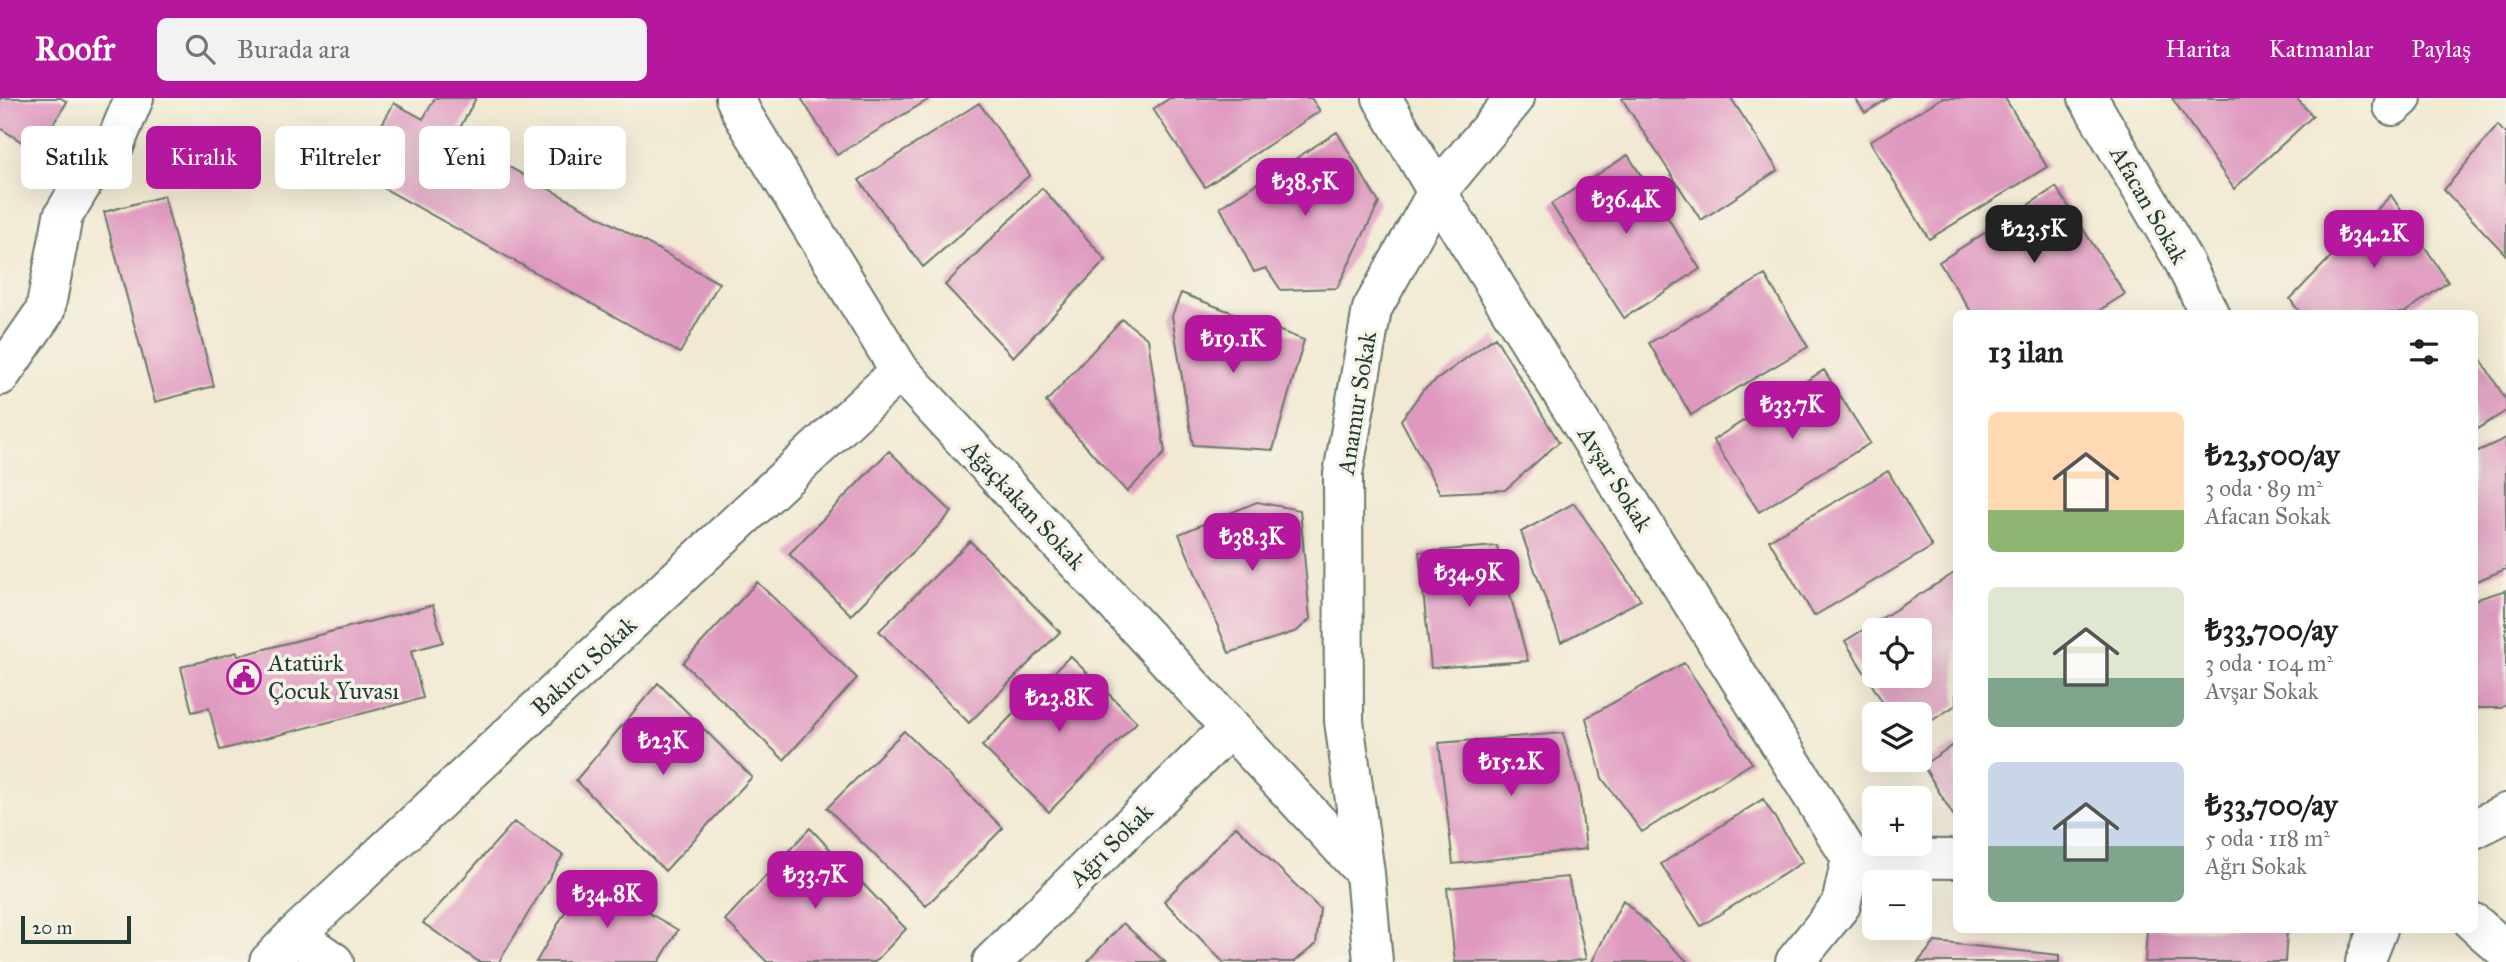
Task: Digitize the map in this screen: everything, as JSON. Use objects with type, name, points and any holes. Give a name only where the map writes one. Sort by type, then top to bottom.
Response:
[{"type":"street","points":[[0,376],[45,311],[63,216],[90,171],[115,144],[134,98]]},
{"type":"street","name":"Ağaçkakan Sokak","points":[[735,98],[900,372],[1365,873]]},
{"type":"street","name":"Avşar Sokak","points":[[1382,98],[1437,192],[1851,858]]},
{"type":"street","name":"Anamur Sokak","points":[[1373,962],[1365,873],[1344,721],[1343,474],[1372,309],[1437,192],[1516,98]]},
{"type":"street","name":"Afacan Sokak","points":[[2088,98],[2183,260],[2208,310]]},
{"type":"street","name":"Bakırcı Sokak","points":[[269,962],[900,372]]},
{"type":"street","name":"Ağrı Sokak","points":[[992,962],[1230,728]]},
{"type":"street","points":[[2478,827],[2506,813]]},
{"type":"street","points":[[1795,962],[1841,905],[1851,858],[1953,859]]},
{"type":"street","points":[[2478,926],[2506,951]]},
{"type":"street","points":[[2365,962],[2376,933]]},
{"type":"street","points":[[2390,962],[2394,933]]},
{"type":"street","points":[[295,935],[334,962]]},
{"type":"building","points":[[0,98],[61,98],[67,102],[52,126],[21,126],[21,141],[0,128]]},
{"type":"building","points":[[435,98],[476,98],[461,126],[419,126],[419,189],[510,189],[510,167],[524,175],[524,189],[549,189],[719,283],[680,353],[386,189],[405,189],[405,126],[381,126],[394,103],[423,119]]},
{"type":"building","points":[[801,98],[931,98],[837,155]]},
{"type":"building","points":[[1170,98],[1311,98],[1320,111],[1205,187],[1153,109]]},
{"type":"building","points":[[1731,98],[1778,170],[1701,220],[1622,99]]},
{"type":"building","points":[[1855,98],[1889,98],[1865,113]]},
{"type":"building","points":[[1942,98],[2005,98],[2047,167],[1929,239],[1870,141]]},
{"type":"building","points":[[2172,98],[2296,98],[2313,116],[2234,189]]},
{"type":"building","points":[[979,103],[1030,175],[923,267],[859,180]]},
{"type":"building","points":[[2498,125],[2506,135],[2506,255],[2444,190]]},
{"type":"building","points":[[1337,132],[1379,203],[1337,288],[1281,290],[1266,268],[1254,272],[1220,207]]},
{"type":"building","points":[[1628,155],[1700,269],[1624,318],[1551,204]]},
{"type":"building","points":[[2056,187],[2125,294],[2100,310],[1970,310],[1939,262]]},
{"type":"building","points":[[1042,188],[1106,260],[1013,357],[945,285]]},
{"type":"building","points":[[2391,195],[2448,282],[2408,310],[2298,310],[2290,299]]},
{"type":"building","points":[[164,196],[214,386],[155,402],[104,212]]},
{"type":"building","points":[[1765,275],[1808,347],[1691,415],[1649,343]]},
{"type":"building","points":[[1181,293],[1304,340],[1273,450],[1193,445],[1172,316]]},
{"type":"building","points":[[1122,319],[1148,339],[1165,453],[1127,492],[1046,402]]},
{"type":"building","points":[[1495,337],[1559,442],[1505,490],[1440,493],[1401,420],[1423,390]]},
{"type":"building","points":[[2478,354],[2506,400],[2506,411],[2478,428]]},
{"type":"building","points":[[1824,370],[1870,443],[1759,512],[1713,440]]},
{"type":"building","points":[[2506,438],[2506,569],[2478,580],[2478,451]]},
{"type":"building","points":[[889,451],[952,512],[851,615],[789,554]]},
{"type":"building","points":[[1888,471],[1932,547],[1814,616],[1769,540]]},
{"type":"building","points":[[1257,502],[1300,510],[1310,619],[1297,631],[1229,653],[1179,534]]},
{"type":"building","points":[[1574,503],[1641,600],[1561,642],[1521,532]]},
{"type":"building","points":[[970,541],[1060,632],[969,723],[879,631]]},
{"type":"building","points":[[1497,546],[1528,661],[1431,668],[1419,552]]},
{"type":"building","points":[[1953,574],[1953,707],[1932,720],[1932,702],[1883,702],[1874,688],[1932,688],[1932,618],[1882,618]]},
{"type":"building","points":[[757,582],[857,678],[784,760],[683,663]]},
{"type":"building","points":[[2506,590],[2506,705],[2501,708],[2478,708],[2478,599]]},
{"type":"building","points":[[433,605],[443,642],[411,651],[423,698],[220,750],[209,708],[192,712],[181,667],[237,652],[238,656]]},
{"type":"building","points":[[1862,630],[1862,669],[1845,641]]},
{"type":"building","points":[[1070,656],[1137,722],[1049,812],[982,746]]},
{"type":"building","points":[[1684,663],[1752,763],[1642,832],[1602,778],[1586,718]]},
{"type":"building","points":[[658,683],[752,777],[665,871],[576,780]]},
{"type":"building","points":[[904,731],[1003,828],[926,906],[827,808]]},
{"type":"building","points":[[1563,733],[1579,789],[1586,849],[1453,864],[1439,743]]},
{"type":"building","points":[[1953,745],[1953,815],[1927,772],[1932,772],[1932,759]]},
{"type":"building","points":[[1763,799],[1803,862],[1701,926],[1661,864]]},
{"type":"building","points":[[514,822],[563,855],[499,962],[479,962],[423,923]]},
{"type":"building","points":[[1236,826],[1320,909],[1316,944],[1294,962],[1223,962],[1164,901]]},
{"type":"building","points":[[810,828],[906,929],[875,962],[767,962],[725,920]]},
{"type":"building","points":[[586,876],[678,930],[659,962],[536,962]]},
{"type":"building","points":[[1568,877],[1586,959],[1568,962],[1455,962],[1447,888]]},
{"type":"building","points":[[1623,900],[1688,962],[1592,962]]},
{"type":"building","points":[[1123,923],[1165,962],[1087,962]]},
{"type":"building","points":[[2147,933],[2287,933],[2285,962],[2145,962]]},
{"type":"building","points":[[1935,942],[2059,955],[2059,962],[1918,962]]},
{"type":"place","name":"Atatürk Çocuk Yuvası","points":[[244,677]]}]
